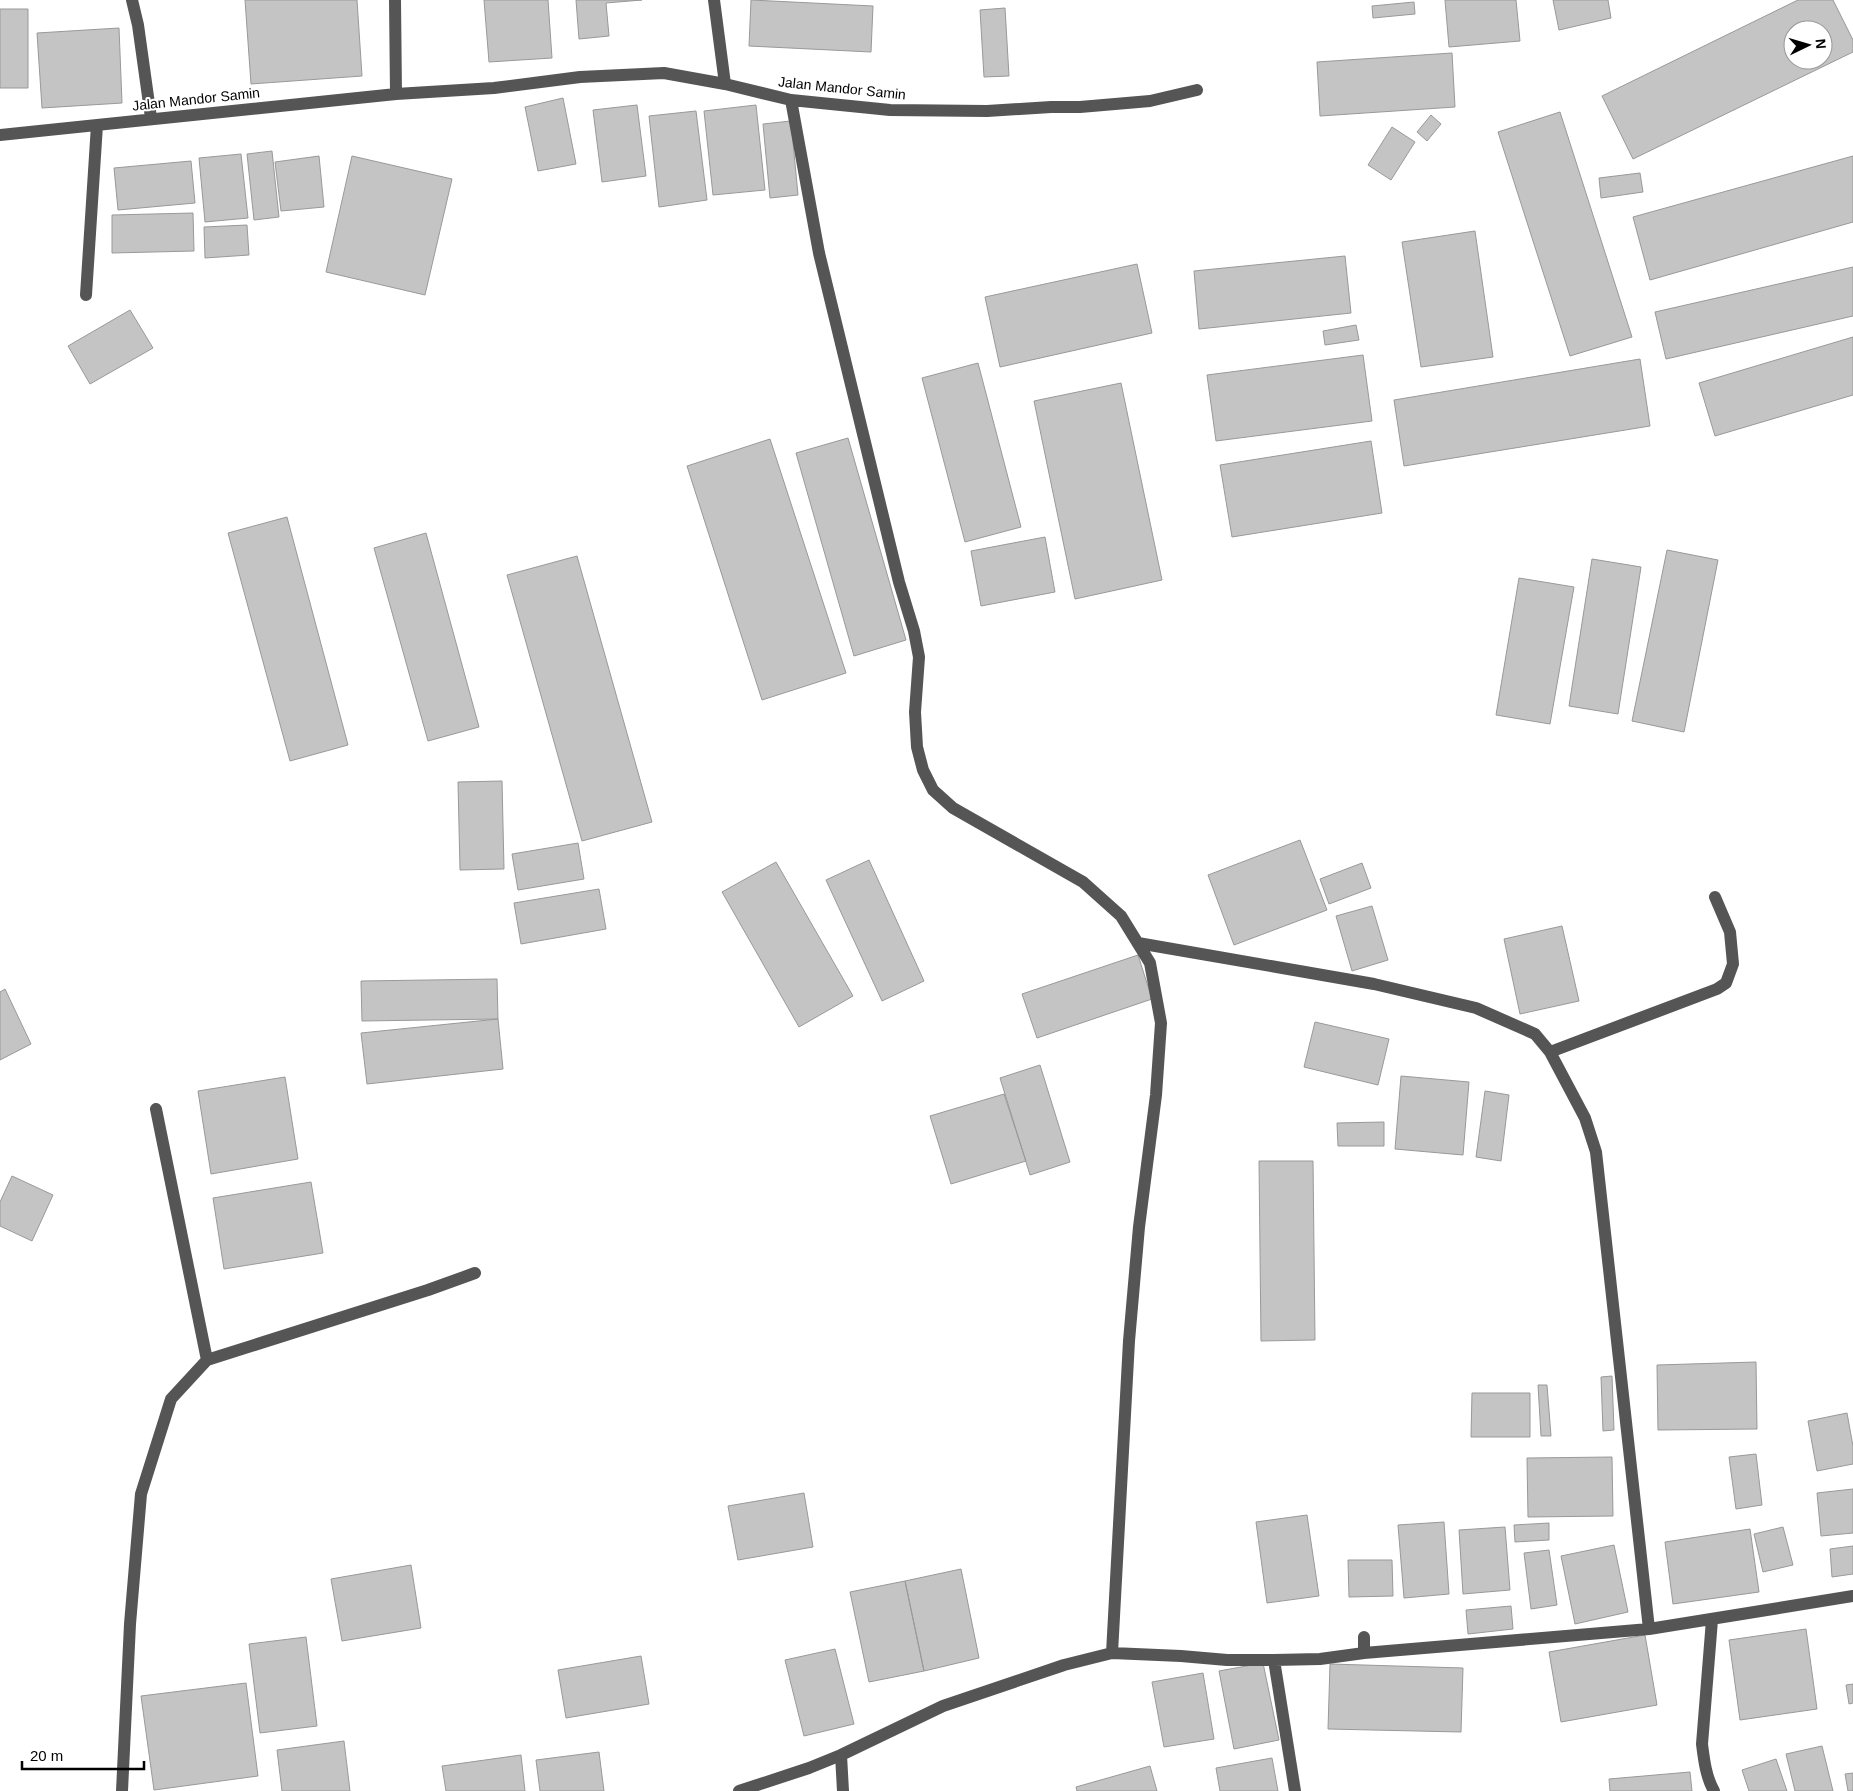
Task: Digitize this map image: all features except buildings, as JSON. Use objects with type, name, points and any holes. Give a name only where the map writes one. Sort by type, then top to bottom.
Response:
[{"type":"street","points":[[132,0],[138,25],[151,118]]},
{"type":"street","points":[[395,0],[396,94]]},
{"type":"street","points":[[714,0],[725,84]]},
{"type":"street","name":"Jalan Mandor Samin","points":[[0,135],[396,94],[494,88],[580,77],[664,73],[725,84],[792,100],[890,110],[987,111],[1080,107],[1150,101],[1197,90]]},
{"type":"street","points":[[792,100],[819,254],[897,572],[914,631],[919,657],[915,712],[917,746],[923,770],[933,790],[953,808],[1083,882],[1121,916],[1150,963],[1161,1023],[1156,1095],[1139,1227],[1129,1341],[1112,1653]]},
{"type":"street","points":[[86,294],[97,125]]},
{"type":"street","points":[[1550,1052],[1716,989],[1726,983],[1733,964],[1730,932],[1715,897]]},
{"type":"street","points":[[1138,943],[1374,984],[1476,1008],[1535,1034],[1550,1052],[1585,1118],[1596,1152],[1649,1629]]},
{"type":"street","points":[[156,1109],[207,1360]]},
{"type":"street","points":[[122,1791],[130,1624],[141,1494],[171,1399],[207,1360],[419,1293],[475,1273]]},
{"type":"street","points":[[739,1791],[810,1768],[943,1706],[1039,1673],[1112,1653],[1227,1660],[1320,1659],[1364,1653],[1649,1629],[1853,1596]]},
{"type":"street","points":[[1712,1620],[1702,1744],[1704,1764],[1714,1791]]},
{"type":"street","points":[[1364,1637],[1364,1653]]},
{"type":"street","points":[[1274,1660],[1295,1791]]},
{"type":"street","points":[[841,1755],[843,1791]]}]
